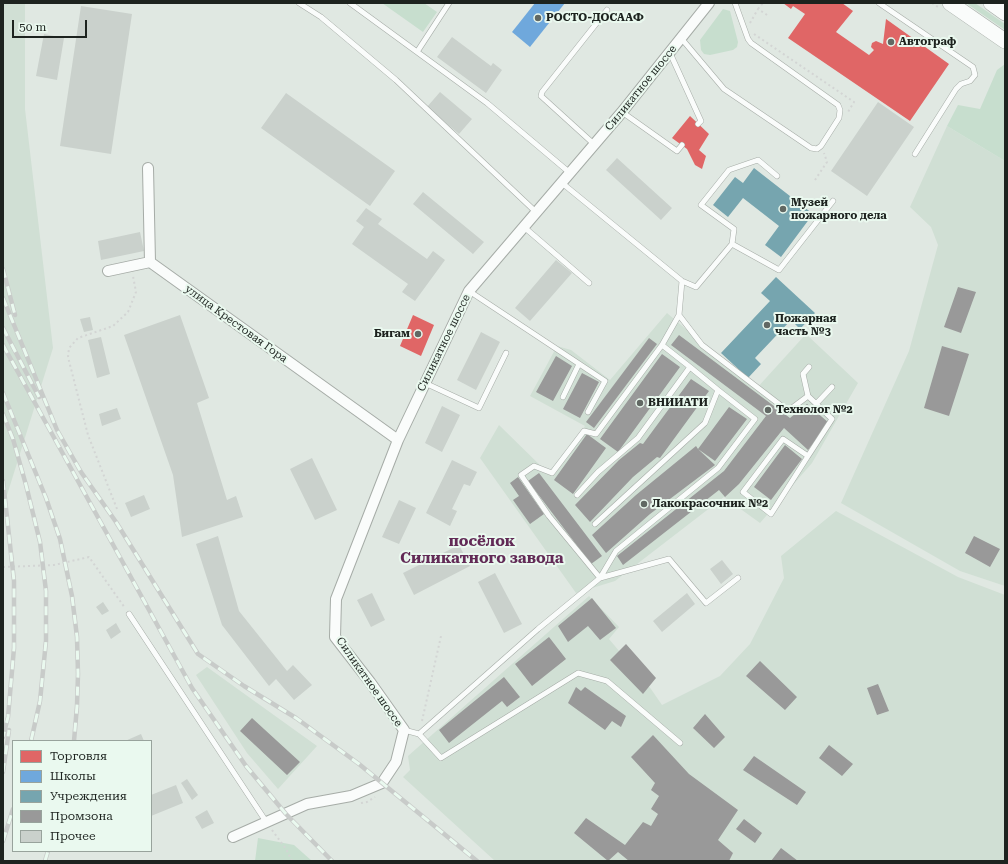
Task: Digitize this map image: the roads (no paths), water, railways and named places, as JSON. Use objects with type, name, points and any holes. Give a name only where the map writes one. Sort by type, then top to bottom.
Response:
[{"type":"main road","points":[[950,3],[1005,41]]},
{"type":"main road","points":[[991,3],[1005,13]]},
{"type":"street","name":"Силикатное шоссе","points":[[404,730],[370,682],[335,637],[336,599],[398,440],[469,291],[595,145],[709,3]]},
{"type":"street","points":[[108,271],[150,262],[148,168]]},
{"type":"street","name":"улица Крестовая Гора","points":[[150,262],[398,440]]},
{"type":"street","points":[[233,838],[307,804],[352,796],[382,783],[396,762],[404,730]]},
{"type":"lane","points":[[300,3],[321,17],[396,80],[537,213]]},
{"type":"lane","points":[[350,3],[487,103],[570,173]]},
{"type":"lane","points":[[417,52],[449,3]]},
{"type":"lane","points":[[681,38],[724,89],[812,148],[817,149],[821,146],[839,118],[840,110],[838,105],[751,44],[735,3]]},
{"type":"lane","points":[[879,3],[973,67],[975,75],[970,81],[961,84],[956,89],[915,154]]},
{"type":"lane","points":[[595,145],[541,96],[542,92],[607,10]]},
{"type":"lane","points":[[670,52],[701,121],[698,124]]},
{"type":"lane","points":[[622,112],[677,151],[682,145]]},
{"type":"lane","points":[[562,183],[682,281],[696,287],[732,244],[734,229],[701,205],[729,170],[758,160],[777,176]]},
{"type":"lane","points":[[732,244],[779,270],[833,201]]},
{"type":"lane","points":[[524,226],[589,284]]},
{"type":"lane","points":[[600,578],[549,516],[521,475],[534,466],[552,473],[584,431],[596,434],[662,345],[679,315],[682,281]]},
{"type":"lane","points":[[469,291],[606,381],[588,412]]},
{"type":"lane","points":[[679,315],[702,346],[788,411],[808,396]]},
{"type":"lane","points":[[419,734],[538,629],[600,578],[616,551],[718,468],[755,418],[662,345]]},
{"type":"lane","points":[[425,383],[479,408],[506,353]]},
{"type":"lane","points":[[563,397],[579,364]]},
{"type":"lane","points":[[577,496],[598,472],[638,438],[690,367]]},
{"type":"lane","points":[[808,456],[783,439],[743,492],[771,514],[832,419],[808,396],[803,374],[809,367]]},
{"type":"lane","points":[[816,404],[832,387]]},
{"type":"lane","points":[[595,524],[705,423],[718,390]]},
{"type":"lane","points":[[600,578],[669,558],[706,603],[738,578]]},
{"type":"lane","points":[[129,614],[267,823]]},
{"type":"lane","points":[[404,730],[419,734],[441,758],[578,673],[607,681],[680,743]]},
{"type":"railway","points":[[3,269],[15,315]]},
{"type":"railway","points":[[3,298],[57,430],[81,472],[116,522],[198,654],[244,686],[296,718],[359,764],[477,861]]},
{"type":"railway","points":[[3,328],[39,397]]},
{"type":"railway","points":[[3,345],[192,688],[246,766],[286,814],[332,861]]},
{"type":"railway","points":[[3,393],[46,498],[60,539],[72,596],[77,637],[78,674],[74,740]]},
{"type":"railway","points":[[3,414],[13,439],[40,542],[46,591],[46,641],[40,701],[31,740]]},
{"type":"railway","points":[[3,481],[14,581],[14,648],[8,717],[3,737]]},
{"type":"railway","points":[[3,772],[9,730]]},
{"type":"railway","points":[[3,841],[12,812]]},
{"type":"railway","points":[[45,861],[48,852]]},
{"type":"place","name":"РОСТО-ДОСААФ","points":[[538,18]]},
{"type":"place","name":"Автограф","points":[[891,42]]},
{"type":"place","name":"Музей пожарного дела","points":[[783,209]]},
{"type":"place","name":"Пожарная часть №3","points":[[767,325]]},
{"type":"place","name":"Бигам","points":[[418,334]]},
{"type":"place","name":"ВНИИАТИ","points":[[640,403]]},
{"type":"place","name":"Технолог №2","points":[[768,410]]},
{"type":"place","name":"Лакокрасочник №2","points":[[644,504]]},
{"type":"district","name":"посёлок Силикатного завода","points":[[482,550]]}]
